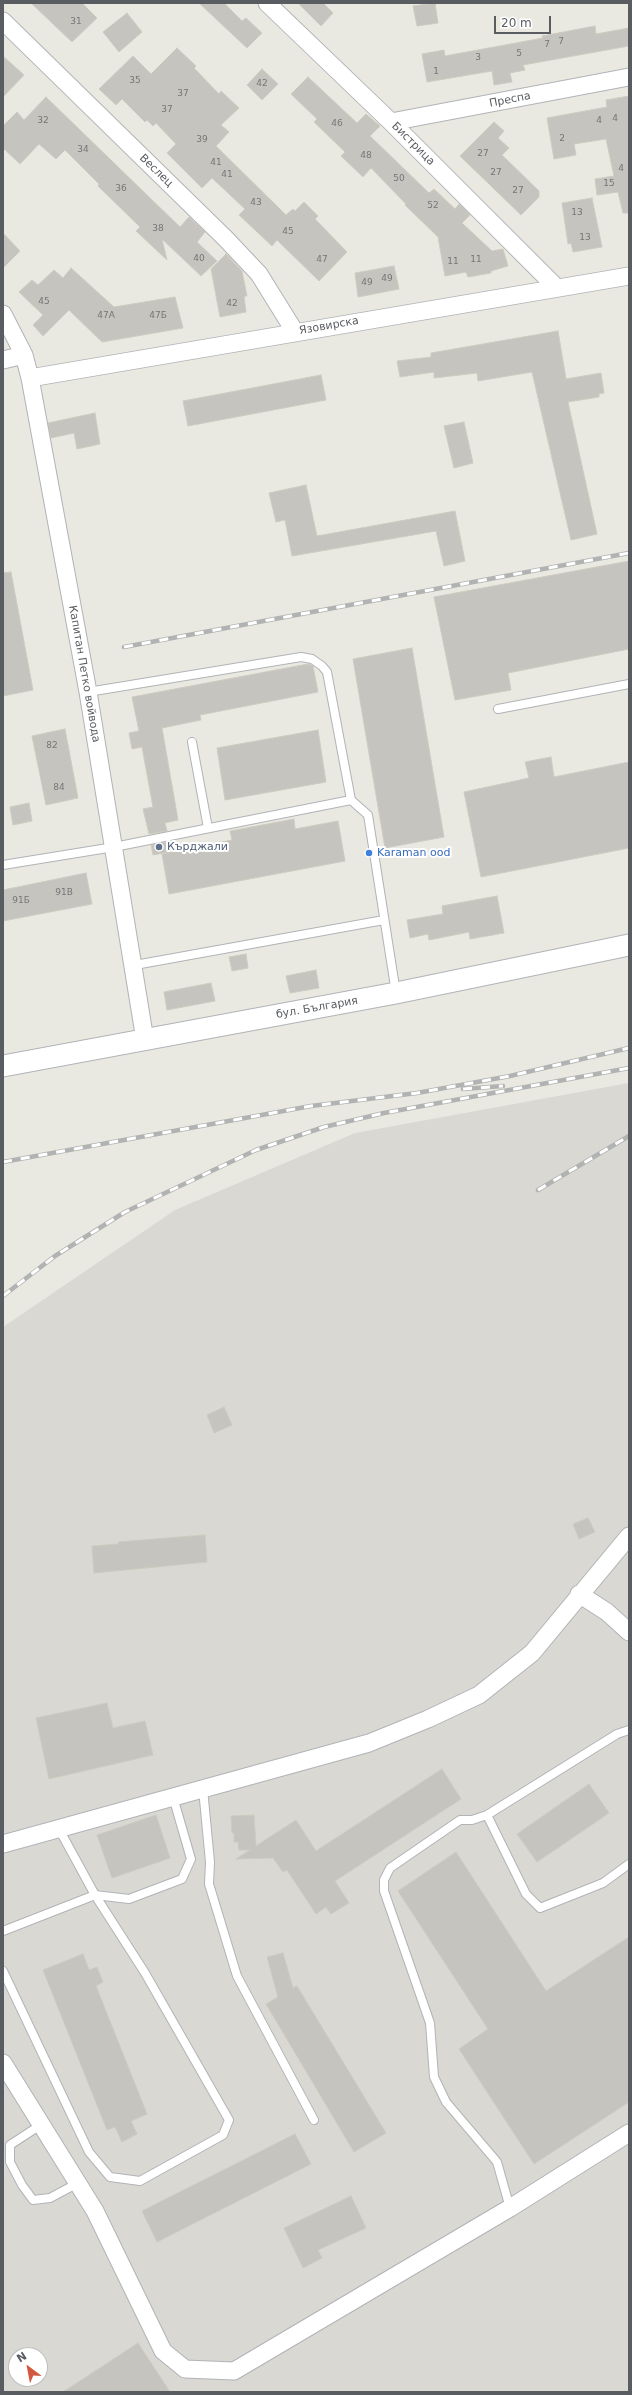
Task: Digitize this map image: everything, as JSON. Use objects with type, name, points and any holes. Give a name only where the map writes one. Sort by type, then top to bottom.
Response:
[{"type":"street","name":"Бистрица","points":[[267,3],[391,122],[558,288]]},
{"type":"street","name":"Веслец","points":[[3,21],[226,239],[259,274],[295,332]]},
{"type":"street","name":"Преспа","points":[[391,122],[629,77]]},
{"type":"street","name":"Язовирска","points":[[30,378],[629,276]]},
{"type":"street","name":"Капитан Петко войвода","points":[[3,314],[24,355],[30,378],[88,692],[134,965],[145,1040]]},
{"type":"street","points":[[3,360],[24,355]]},
{"type":"street","name":"бул. България","points":[[3,1066],[396,994],[629,945]]},
{"type":"street","points":[[3,1844],[369,1743],[428,1719],[479,1695],[532,1653],[579,1594],[629,1536]]},
{"type":"street","points":[[579,1594],[608,1612],[629,1632]]},
{"type":"street","points":[[3,2063],[95,2211],[163,2351],[185,2369],[234,2371],[510,2208],[629,2133]]},
{"type":"lane","points":[[88,692],[301,657],[312,659],[327,672],[351,800],[368,815],[396,994]]},
{"type":"lane","points":[[498,709],[629,684]]},
{"type":"lane","points":[[192,742],[208,828]]},
{"type":"lane","points":[[3,866],[114,847],[351,800]]},
{"type":"lane","points":[[134,965],[384,920]]},
{"type":"lane","points":[[510,2208],[497,2162],[446,2102],[434,2077],[430,2023],[384,1891],[384,1880],[390,1868],[460,1820],[472,1820],[488,1815],[617,1734],[629,1730]]},
{"type":"lane","points":[[203,1789],[210,1862],[209,1884],[237,1976],[314,2120]]},
{"type":"lane","points":[[3,1931],[95,1895],[129,1899],[182,1879],[191,1859],[173,1797]]},
{"type":"lane","points":[[488,1815],[526,1894],[540,1908],[603,1883],[629,1864]]},
{"type":"lane","points":[[3,1971],[89,2152],[110,2177],[140,2181],[223,2135],[229,2120],[145,1973],[95,1895],[59,1829]]},
{"type":"lane","points":[[42,2124],[10,2145],[10,2162],[22,2185],[33,2200],[50,2198],[78,2183]]},
{"type":"shaded area","points":[[629,1083],[629,2392],[3,2392],[3,1327],[175,1210],[355,1133]]},
{"type":"building","points":[[31,3],[82,3],[97,18],[72,42]]},
{"type":"building","points":[[199,3],[224,3],[242,21],[246,18],[262,33],[247,48]]},
{"type":"building","points":[[298,3],[323,3],[333,13],[321,26]]},
{"type":"building","points":[[435,3],[438,23],[417,26],[413,6]]},
{"type":"building","points":[[127,13],[142,32],[119,52],[103,32]]},
{"type":"building","points":[[595,26],[596,34],[629,28],[629,46],[523,65],[525,70],[510,73],[512,82],[494,85],[492,71],[427,82],[422,54],[444,50],[445,56],[543,38],[542,36]]},
{"type":"building","points":[[177,48],[196,66],[194,68],[219,94],[221,91],[239,108],[221,125],[229,132],[216,146],[286,215],[293,209],[295,211],[304,202],[318,216],[315,219],[347,252],[319,281],[277,240],[272,246],[239,215],[245,209],[212,178],[202,188],[167,153],[176,144],[156,123],[153,126],[147,120],[145,122],[122,99],[116,105],[99,89],[133,56],[151,74]]},
{"type":"building","points":[[3,56],[24,75],[3,97]]},
{"type":"building","points":[[262,69],[278,84],[262,100],[247,85]]},
{"type":"building","points":[[308,77],[357,123],[366,114],[380,126],[370,136],[429,193],[434,189],[455,209],[459,204],[470,215],[462,223],[492,251],[503,249],[508,266],[491,271],[491,273],[468,277],[466,272],[445,276],[438,237],[405,205],[406,204],[371,168],[363,177],[341,156],[345,152],[314,122],[317,119],[291,94]]},
{"type":"building","points":[[629,96],[629,213],[623,213],[618,192],[597,195],[595,179],[614,176],[606,139],[574,144],[576,155],[554,159],[547,118],[607,107],[606,100]]},
{"type":"building","points":[[46,97],[180,227],[189,217],[205,232],[197,242],[217,261],[201,276],[162,239],[167,260],[136,231],[140,227],[98,186],[99,184],[65,150],[56,159],[39,144],[20,164],[3,148],[3,126],[17,112],[24,120]]},
{"type":"building","points":[[494,122],[504,131],[498,138],[509,148],[502,155],[539,191],[539,197],[521,215],[460,156]]},
{"type":"building","points":[[592,198],[602,247],[573,252],[571,243],[568,244],[562,203]]},
{"type":"building","points":[[3,233],[20,251],[3,268]]},
{"type":"building","points":[[226,254],[242,271],[247,296],[244,296],[246,312],[220,317],[211,269]]},
{"type":"building","points":[[394,266],[399,289],[358,297],[355,273]]},
{"type":"building","points":[[71,268],[114,307],[175,297],[183,328],[102,342],[69,310],[43,336],[33,325],[43,315],[19,292],[32,280],[38,285],[54,270],[63,278]]},
{"type":"building","points":[[558,331],[566,379],[601,373],[604,393],[599,394],[599,397],[568,402],[597,534],[571,540],[532,372],[478,381],[477,373],[434,378],[434,372],[400,377],[397,361],[431,357],[431,353]]},
{"type":"building","points":[[321,375],[326,400],[188,426],[183,401]]},
{"type":"building","points":[[95,413],[100,444],[77,449],[74,433],[51,438],[48,423]]},
{"type":"building","points":[[464,422],[473,463],[454,468],[444,426]]},
{"type":"building","points":[[306,485],[317,536],[455,511],[465,561],[444,566],[436,531],[292,556],[285,520],[276,522],[269,493]]},
{"type":"building","points":[[629,561],[629,649],[508,673],[511,690],[455,700],[434,597]]},
{"type":"building","points":[[11,572],[33,690],[3,696],[3,573]]},
{"type":"building","points":[[412,648],[444,837],[385,848],[353,659]]},
{"type":"building","points":[[308,664],[313,666],[318,692],[200,715],[201,720],[162,728],[178,820],[165,823],[167,831],[149,834],[143,809],[153,807],[142,747],[132,749],[129,733],[139,731],[132,697]]},
{"type":"building","points":[[65,729],[78,798],[46,805],[32,736]]},
{"type":"building","points":[[318,730],[326,782],[225,800],[217,748]]},
{"type":"building","points":[[551,757],[554,777],[629,762],[629,848],[481,877],[464,792],[529,778],[525,762]]},
{"type":"building","points":[[29,803],[32,821],[13,825],[10,807]]},
{"type":"building","points":[[294,819],[295,829],[338,821],[345,861],[169,894],[162,854],[232,840],[230,831]]},
{"type":"building","points":[[168,842],[170,852],[153,855],[151,845]]},
{"type":"building","points":[[86,873],[92,904],[3,921],[3,890]]},
{"type":"building","points":[[497,896],[504,933],[470,939],[469,932],[429,940],[428,934],[410,938],[407,920],[443,914],[442,906]]},
{"type":"building","points":[[246,954],[248,968],[232,971],[229,957]]},
{"type":"building","points":[[316,970],[319,988],[290,993],[286,976]]},
{"type":"building","points":[[211,983],[215,1001],[167,1010],[164,992]]},
{"type":"building","points":[[224,1407],[232,1425],[214,1433],[207,1415]]},
{"type":"building","points":[[588,1518],[595,1532],[579,1539],[573,1524]]},
{"type":"building","points":[[205,1535],[207,1562],[94,1573],[92,1546],[119,1544],[118,1542]]},
{"type":"building","points":[[107,1703],[113,1728],[145,1721],[153,1755],[49,1779],[36,1718]]},
{"type":"building","points":[[442,1769],[461,1799],[335,1881],[349,1903],[331,1914],[326,1907],[316,1914],[287,1870],[283,1872],[273,1858],[236,1859],[250,1850],[239,1850],[238,1842],[234,1842],[231,1816],[254,1815],[256,1846],[296,1820],[316,1851]]},
{"type":"building","points":[[589,1784],[609,1813],[537,1862],[517,1834]]},
{"type":"building","points":[[156,1815],[170,1858],[112,1878],[97,1835]]},
{"type":"building","points":[[456,1852],[546,1991],[629,1937],[629,2102],[534,2164],[459,2049],[488,2029],[398,1891]]},
{"type":"building","points":[[283,1953],[293,1988],[297,1986],[386,2133],[354,2152],[266,2004],[278,1997],[267,1957]]},
{"type":"building","points":[[83,1954],[89,1970],[97,1967],[103,1982],[96,1986],[147,2114],[131,2121],[137,2134],[122,2142],[115,2127],[107,2130],[43,1970]]},
{"type":"building","points":[[295,2134],[311,2164],[157,2242],[142,2211]]},
{"type":"building","points":[[351,2196],[366,2228],[318,2250],[322,2258],[303,2268],[284,2228]]},
{"type":"building","points":[[138,2343],[170,2392],[63,2392]]},
{"type":"railway","points":[[124,647],[629,553]]},
{"type":"railway","points":[[3,1162],[311,1106],[417,1093],[510,1076],[629,1048]]},
{"type":"railway","points":[[3,1296],[55,1256],[125,1212],[256,1150],[324,1127],[384,1113],[629,1068]]},
{"type":"railway","points":[[463,1089],[503,1086]]},
{"type":"railway","points":[[538,1190],[629,1136]]},
{"type":"place","name":"Кърджали","points":[[159,847]]},
{"type":"place","name":"Karaman ood","points":[[369,853]]}]
